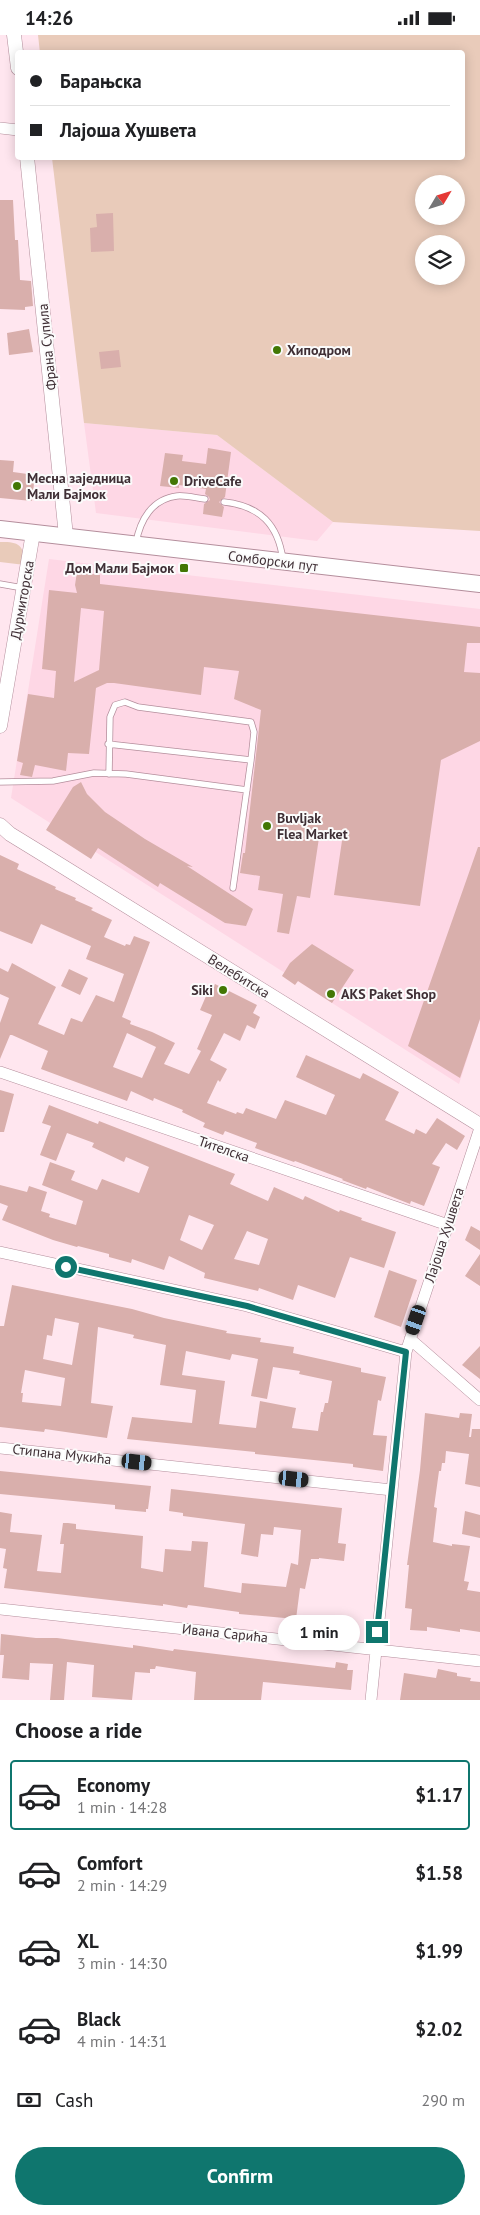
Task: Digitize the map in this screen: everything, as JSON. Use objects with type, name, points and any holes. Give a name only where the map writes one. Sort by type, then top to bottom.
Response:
[{"type":"main road","name":"Сомборски пут","points":[[0,529],[480,584]]},
{"type":"street","points":[[14,35],[16,50]]},
{"type":"street","points":[[0,128],[15,130]]},
{"type":"street","name":"Франа Супила","points":[[27,160],[66,536]]},
{"type":"street","name":"Дурмиторска","points":[[0,726],[33,533]]},
{"type":"street","name":"Велебитска","points":[[0,826],[480,1127]]},
{"type":"street","name":"Тителска","points":[[0,1072],[448,1225]]},
{"type":"street","name":"Лајоша Хушвета","points":[[371,1700],[406,1352],[480,1127]]},
{"type":"street","points":[[0,1251],[247,1306],[406,1352]]},
{"type":"street","points":[[410,1339],[480,1401]]},
{"type":"street","name":"Стипана Мукића","points":[[0,1448],[392,1489]]},
{"type":"street","name":"Ивана Сарића","points":[[0,1609],[480,1661]]},
{"type":"lane","points":[[136,545],[138,531],[144,517],[155,505],[177,496],[205,499]]},
{"type":"lane","points":[[224,502],[236,503],[257,511],[272,525],[281,544],[284,562]]},
{"type":"lane","points":[[0,584],[25,588]]},
{"type":"lane","points":[[109,774],[108,743],[110,717],[115,705],[125,702],[138,707],[250,722],[254,732],[233,887]]},
{"type":"lane","points":[[108,743],[251,760]]},
{"type":"lane","points":[[0,782],[53,781],[94,773],[247,791]]},
{"type":"shaded area","name":"Хиподром","points":[[38,35],[480,35],[480,531],[333,522],[217,435],[84,423],[52,160],[465,160],[465,50],[40,50]]},
{"type":"shaded area","points":[[84,423],[217,435],[333,522],[317,541],[96,513]]},
{"type":"shaded area","points":[[0,542],[20,546],[25,565],[0,562]]},
{"type":"shaded area","name":"Buvljak Flea Market","points":[[49,559],[480,609],[480,1019],[459,1084],[11,798]]},
{"type":"building","points":[[0,200],[13,200],[20,280],[31,281],[33,306],[25,307],[25,310],[0,309]]},
{"type":"building","points":[[113,213],[114,251],[91,252],[90,228],[97,227],[96,214]]},
{"type":"building","points":[[29,329],[33,352],[9,355],[7,333]]},
{"type":"building","points":[[119,350],[121,367],[101,369],[99,352]]},
{"type":"building","points":[[208,448],[231,452],[225,497],[219,502],[224,507],[222,517],[203,514],[204,504],[210,500],[205,494],[206,489],[179,485],[179,488],[160,486],[165,453],[183,455],[182,461],[206,464]]},
{"type":"building","name":"Месна заједница Мали Бајмок","points":[[0,460],[14,461],[13,472],[35,475],[32,501],[0,498]]},
{"type":"building","points":[[77,572],[100,575],[100,584],[480,627],[480,643],[467,643],[464,672],[480,673],[480,741],[441,760],[420,906],[334,895],[343,834],[320,831],[310,898],[297,896],[289,934],[277,932],[283,894],[258,890],[260,876],[240,873],[243,853],[245,853],[261,710],[234,699],[239,671],[204,667],[201,695],[114,683],[107,683],[96,688],[89,754],[68,753],[66,771],[35,765],[32,777],[20,775],[23,763],[17,761],[28,694],[54,698],[56,671],[42,669],[49,590],[77,593],[75,585]],"holes":[[[81,608],[104,611],[99,670],[74,682]]]},
{"type":"building","points":[[81,782],[87,794],[105,812],[145,839],[193,867],[187,866],[253,909],[246,926],[225,923],[160,883],[158,887],[98,848],[91,859],[46,830],[73,787]]},
{"type":"building","points":[[478,847],[480,847],[480,1019],[460,1078],[408,1046]]},
{"type":"building","points":[[0,855],[19,864],[17,869],[56,887],[55,889],[76,898],[75,900],[93,908],[91,910],[112,920],[104,937],[125,946],[126,944],[130,945],[134,936],[150,942],[122,1017],[131,1021],[130,1024],[175,1043],[164,1064],[189,1074],[201,1051],[197,1049],[212,1015],[200,1010],[210,987],[213,988],[215,984],[257,1005],[253,1013],[260,1017],[255,1029],[247,1025],[240,1041],[224,1033],[210,1060],[227,1069],[220,1082],[218,1080],[207,1103],[236,1114],[237,1112],[243,1114],[246,1108],[276,1119],[285,1100],[326,1115],[335,1095],[296,1077],[306,1055],[360,1079],[363,1073],[399,1092],[385,1120],[414,1134],[416,1129],[426,1134],[437,1118],[465,1136],[457,1150],[446,1143],[432,1164],[440,1167],[424,1206],[411,1201],[410,1204],[255,1148],[257,1143],[225,1131],[223,1135],[203,1127],[205,1123],[182,1112],[183,1110],[154,1098],[153,1101],[131,1091],[127,1101],[41,1069],[48,1051],[12,1035],[10,1035],[0,1059],[0,1023],[9,998],[0,994],[0,968],[8,972],[12,963],[56,987],[38,1024],[64,1035],[71,1018],[82,1022],[96,995],[114,1002],[124,974],[86,959],[91,946],[41,924],[32,944],[0,931]],"holes":[[[127,1033],[156,1047],[142,1078],[113,1067]]]},
{"type":"building","points":[[312,944],[354,970],[332,1003],[298,981],[295,985],[282,976],[290,963]]},
{"type":"building","points":[[69,969],[88,978],[80,995],[61,986]]},
{"type":"building","points":[[0,1090],[14,1094],[4,1132],[0,1132]]},
{"type":"building","points":[[49,1105],[98,1124],[99,1121],[235,1174],[230,1184],[268,1201],[274,1187],[303,1200],[305,1196],[339,1212],[340,1210],[362,1218],[361,1220],[396,1232],[384,1268],[350,1257],[335,1298],[298,1285],[293,1300],[259,1288],[258,1291],[204,1278],[205,1273],[169,1256],[164,1270],[132,1259],[131,1263],[109,1257],[109,1254],[53,1240],[2,1220],[8,1206],[0,1203],[0,1185],[27,1192],[29,1186],[47,1192],[41,1211],[50,1214],[49,1217],[76,1225],[83,1201],[42,1185],[50,1162],[75,1171],[71,1180],[97,1190],[102,1179],[139,1193],[149,1167],[126,1157],[124,1162],[92,1147],[94,1143],[67,1133],[56,1161],[40,1155],[51,1126],[42,1123]],"holes":[[[189,1215],[214,1225],[202,1250],[180,1240]],[[247,1231],[268,1239],[259,1265],[234,1259]]]},
{"type":"building","points":[[471,1226],[480,1231],[480,1250],[465,1240]]},
{"type":"building","points":[[480,1254],[480,1286],[465,1276]]},
{"type":"building","points":[[389,1270],[417,1280],[401,1327],[374,1317]]},
{"type":"building","points":[[12,1285],[132,1309],[164,1318],[227,1331],[226,1333],[261,1338],[260,1342],[294,1347],[293,1353],[361,1368],[361,1372],[386,1377],[381,1401],[378,1400],[373,1435],[387,1436],[383,1471],[353,1467],[353,1464],[127,1439],[132,1417],[192,1423],[196,1390],[160,1385],[166,1345],[133,1338],[134,1335],[98,1327],[91,1403],[113,1406],[107,1438],[45,1429],[44,1432],[0,1427],[0,1326],[4,1326]],"holes":[[[55,1318],[79,1323],[72,1365],[43,1359],[47,1335],[52,1336]],[[186,1351],[230,1360],[232,1354],[258,1359],[251,1396],[267,1399],[273,1367],[300,1371],[299,1374],[332,1381],[328,1403],[325,1403],[323,1412],[321,1412],[318,1431],[292,1428],[296,1408],[260,1401],[256,1428],[219,1424],[225,1381],[182,1375]],[[25,1370],[65,1378],[61,1406],[22,1402],[23,1393],[21,1393]]]},
{"type":"building","points":[[480,1346],[480,1379],[462,1365]]},
{"type":"building","points":[[425,1413],[459,1418],[460,1413],[472,1414],[469,1437],[471,1437],[472,1429],[480,1429],[480,1487],[465,1484],[469,1454],[446,1451],[445,1463],[442,1463],[441,1471],[439,1471],[434,1507],[437,1508],[433,1542],[452,1546],[452,1544],[470,1546],[464,1581],[469,1582],[467,1590],[480,1592],[480,1632],[460,1629],[460,1632],[427,1627],[427,1631],[410,1630],[412,1609],[405,1608],[409,1565],[407,1565],[420,1470]]},
{"type":"building","points":[[0,1471],[151,1486],[148,1509],[146,1509],[146,1512],[115,1509],[115,1505],[0,1494]]},
{"type":"building","points":[[171,1489],[342,1508],[338,1543],[346,1544],[344,1561],[311,1559],[305,1589],[300,1588],[296,1619],[239,1614],[239,1612],[188,1605],[187,1608],[163,1604],[163,1606],[4,1588],[7,1569],[3,1568],[6,1549],[0,1548],[0,1512],[12,1514],[10,1532],[42,1535],[37,1571],[61,1573],[64,1544],[60,1544],[63,1523],[68,1523],[76,1524],[76,1529],[143,1536],[141,1568],[163,1572],[165,1549],[191,1551],[192,1541],[208,1542],[204,1587],[241,1593],[242,1583],[286,1587],[291,1563],[298,1565],[301,1530],[274,1527],[273,1535],[261,1534],[258,1557],[241,1554],[245,1524],[183,1516],[183,1513],[169,1511]]},
{"type":"building","points":[[465,1511],[480,1515],[480,1538],[462,1534]]},
{"type":"building","points":[[1,1634],[57,1638],[133,1648],[133,1645],[173,1651],[174,1649],[335,1668],[336,1662],[348,1664],[347,1670],[353,1670],[351,1690],[263,1682],[261,1700],[194,1700],[196,1672],[156,1666],[155,1669],[150,1669],[150,1673],[135,1672],[132,1700],[92,1697],[94,1665],[67,1662],[64,1700],[50,1700],[53,1664],[30,1663],[29,1680],[2,1678],[4,1655],[0,1655]]},
{"type":"building","points":[[438,1669],[457,1673],[457,1676],[471,1678],[470,1681],[480,1682],[480,1700],[400,1700],[404,1673],[436,1678]]},
{"type":"place","name":"Хиподром","points":[[277,350]]},
{"type":"place","name":"DriveCafe","points":[[174,481]]},
{"type":"place","name":"Месна заједница Мали Бајмок","points":[[17,486]]},
{"type":"place","name":"Дом Мали Бајмок","points":[[184,568]]},
{"type":"place","name":"Buvljak Flea Market","points":[[267,826]]},
{"type":"place","name":"Siki","points":[[223,990]]},
{"type":"place","name":"AKS Paket Shop","points":[[331,994]]},
{"type":"route","points":[[66,1267],[247,1306],[406,1352],[377,1632]]}]
